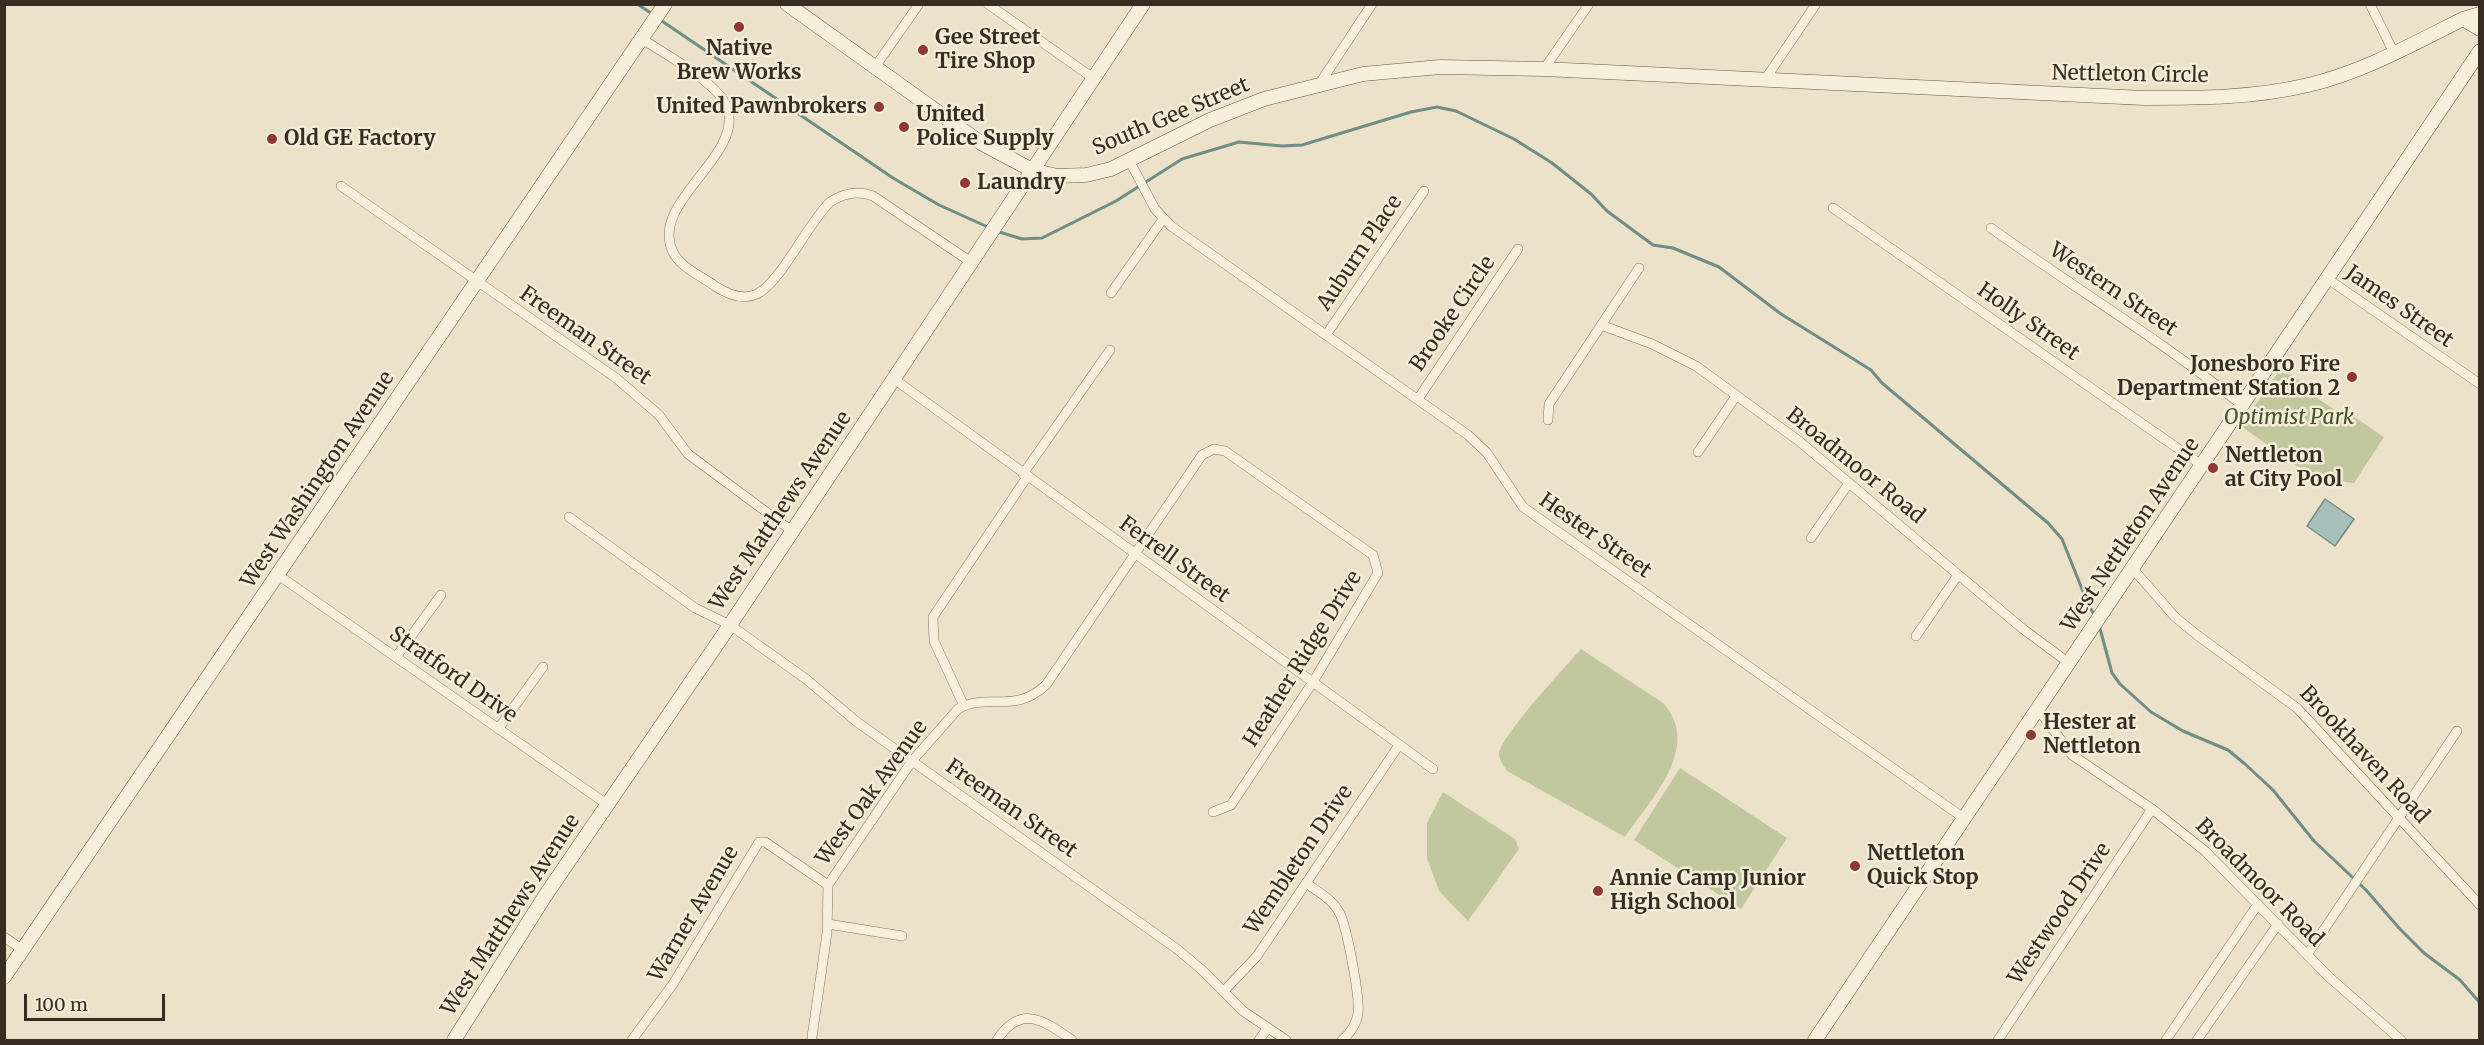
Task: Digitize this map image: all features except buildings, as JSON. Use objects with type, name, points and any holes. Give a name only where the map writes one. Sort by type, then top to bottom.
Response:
[{"type":"main road","name":"West Washington Avenue","points":[[4,978],[665,4]]},
{"type":"main road","name":"South Gee Street","points":[[787,4],[981,143],[1032,170],[1057,176],[1086,175],[1111,169],[1210,120],[1264,99],[1320,83],[1363,74],[1440,67],[1544,69],[1764,81]]},
{"type":"main road","name":"West Matthews Avenue","points":[[454,1041],[545,896],[730,625],[1143,4]]},
{"type":"main road","name":"Nettleton Circle","points":[[1764,81],[2145,98],[2217,98],[2309,85],[2361,68],[2463,19],[2480,14]]},
{"type":"main road","points":[[2463,19],[2480,29]]},
{"type":"main road","name":"West Nettleton Avenue","points":[[1815,1041],[2480,51]]},
{"type":"street","points":[[875,67],[919,4]]},
{"type":"street","points":[[988,4],[1093,78]]},
{"type":"street","points":[[1320,83],[1372,4]]},
{"type":"street","points":[[1544,69],[1588,4]]},
{"type":"street","points":[[1764,81],[1816,4]]},
{"type":"street","points":[[2370,4],[2394,53]]},
{"type":"street","points":[[644,36],[719,93],[729,116],[726,135],[670,225],[672,250],[683,265],[725,292],[735,296],[754,295],[769,284],[830,202],[840,196],[858,192],[873,196],[971,262]]},
{"type":"street","name":"Hester Street","points":[[1129,160],[1149,200],[1163,219],[1418,399],[1487,453],[1522,507],[1965,819]]},
{"type":"street","name":"Freeman Street","points":[[341,186],[616,378],[650,405],[679,445],[701,465],[792,531]]},
{"type":"street","name":"Auburn Place","points":[[1326,335],[1424,191]]},
{"type":"street","name":"Holly Street","points":[[1833,208],[2203,466]]},
{"type":"street","points":[[1111,293],[1163,219]]},
{"type":"street","name":"Western Street","points":[[1991,228],[2075,288],[2161,344],[2243,406]]},
{"type":"street","name":"Brooke Circle","points":[[1418,399],[1518,249]]},
{"type":"street","points":[[1548,420],[1548,404],[1638,268]]},
{"type":"street","name":"James Street","points":[[2328,279],[2480,384]]},
{"type":"street","name":"Broadmoor Road","points":[[1601,325],[1652,344],[1685,360],[1736,396],[1849,483],[2023,629],[2069,663]]},
{"type":"street","points":[[1110,351],[1025,475],[933,617],[934,641],[964,706],[1013,703],[1038,692],[1059,667],[1135,554]]},
{"type":"street","name":"Ferrell Street","points":[[894,380],[1433,769]]},
{"type":"street","points":[[1698,452],[1736,396]]},
{"type":"street","name":"Heather Ridge Drive","points":[[1135,554],[1202,455],[1214,449],[1225,451],[1374,557],[1378,573],[1376,581],[1342,629],[1313,682],[1230,805],[1213,812]]},
{"type":"street","points":[[1811,538],[1849,483]]},
{"type":"street","name":"Freeman Street","points":[[569,518],[695,608],[730,625],[806,679],[857,722],[1177,949],[1243,1011],[1286,1041]]},
{"type":"street","name":"Brookhaven Road","points":[[2133,569],[2190,629],[2297,708],[2480,905]]},
{"type":"street","name":"Stratford Drive","points":[[278,575],[608,805]]},
{"type":"street","points":[[1916,636],[1958,575]]},
{"type":"street","points":[[396,657],[441,595]]},
{"type":"street","points":[[498,729],[543,667]]},
{"type":"street","name":"West Oak Avenue","points":[[812,1037],[828,924],[828,885],[912,761],[958,709],[964,706]]},
{"type":"street","name":"Broadmoor Road","points":[[2038,709],[2060,741],[2078,760],[2152,809],[2205,851],[2307,955],[2401,1041]]},
{"type":"street","points":[[2307,955],[2457,731]]},
{"type":"street","name":"Wembleton Drive","points":[[1224,991],[1257,956],[1399,745]]},
{"type":"street","name":"Westwood Drive","points":[[1998,1041],[2152,809]]},
{"type":"street","name":"Warner Avenue","points":[[632,1041],[673,984],[759,842],[765,843],[828,885]]},
{"type":"street","points":[[1305,883],[1328,899],[1339,912],[1344,924],[1358,1002],[1358,1015],[1353,1027],[1342,1041]]},
{"type":"street","points":[[2166,1041],[2258,904]]},
{"type":"street","points":[[828,924],[902,936]]},
{"type":"street","points":[[2198,1041],[2278,924]]},
{"type":"street","points":[[4,937],[23,950]]},
{"type":"street","points":[[997,1041],[1006,1027],[1017,1021],[1033,1018],[1046,1023],[1072,1041]]},
{"type":"street","points":[[1259,1041],[1267,1029]]},
{"type":"green space","name":"Optimist Park","points":[[2281,368],[2321,395],[2318,399],[2342,414],[2345,411],[2384,437],[2354,483],[2312,477],[2241,426]]},
{"type":"green space","points":[[1581,649],[1663,703],[1674,720],[1677,737],[1675,755],[1668,773],[1659,790],[1625,837],[1507,771],[1499,756],[1502,745],[1521,718]]},
{"type":"green space","points":[[1680,768],[1787,838],[1741,909],[1634,840]]},
{"type":"green space","points":[[1443,792],[1515,839],[1519,849],[1468,921],[1439,891],[1427,858],[1427,823]]},
{"type":"water","points":[[2325,499],[2354,519],[2335,546],[2307,526]]},
{"type":"waterway","points":[[637,4],[654,15]]},
{"type":"waterway","points":[[659,19],[893,178],[939,205],[990,228]]},
{"type":"waterway","points":[[996,231],[1022,239],[1042,238],[1116,201],[1182,159],[1239,142],[1282,146],[1302,145],[1411,112],[1437,107],[1456,111],[1514,139],[1552,163],[1591,194],[1607,211],[1653,245],[1673,248],[1719,267],[1781,314],[1871,370],[1882,383],[2048,523],[2062,539],[2095,616]]},
{"type":"waterway","points":[[2099,625],[2112,673],[2120,684],[2151,712],[2183,731],[2228,750],[2245,764],[2273,790],[2314,841],[2366,890],[2399,928],[2424,953],[2460,980],[2480,1003]]},
{"type":"place","name":"Native Brew Works","points":[[739,27]]},
{"type":"place","name":"Gee Street Tire Shop","points":[[923,50]]},
{"type":"place","name":"United Pawnbrokers","points":[[879,107]]},
{"type":"place","name":"United Police Supply","points":[[904,127]]},
{"type":"place","name":"Old GE Factory","points":[[272,139]]},
{"type":"place","name":"Laundry","points":[[965,183]]},
{"type":"place","name":"Jonesboro Fire Department Station 2","points":[[2352,377]]},
{"type":"place","name":"Nettleton at City Pool","points":[[2213,468]]},
{"type":"place","name":"Hester at Nettleton","points":[[2031,735]]},
{"type":"place","name":"Nettleton Quick Stop","points":[[1855,866]]},
{"type":"place","name":"Annie Camp Junior High School","points":[[1598,891]]}]
